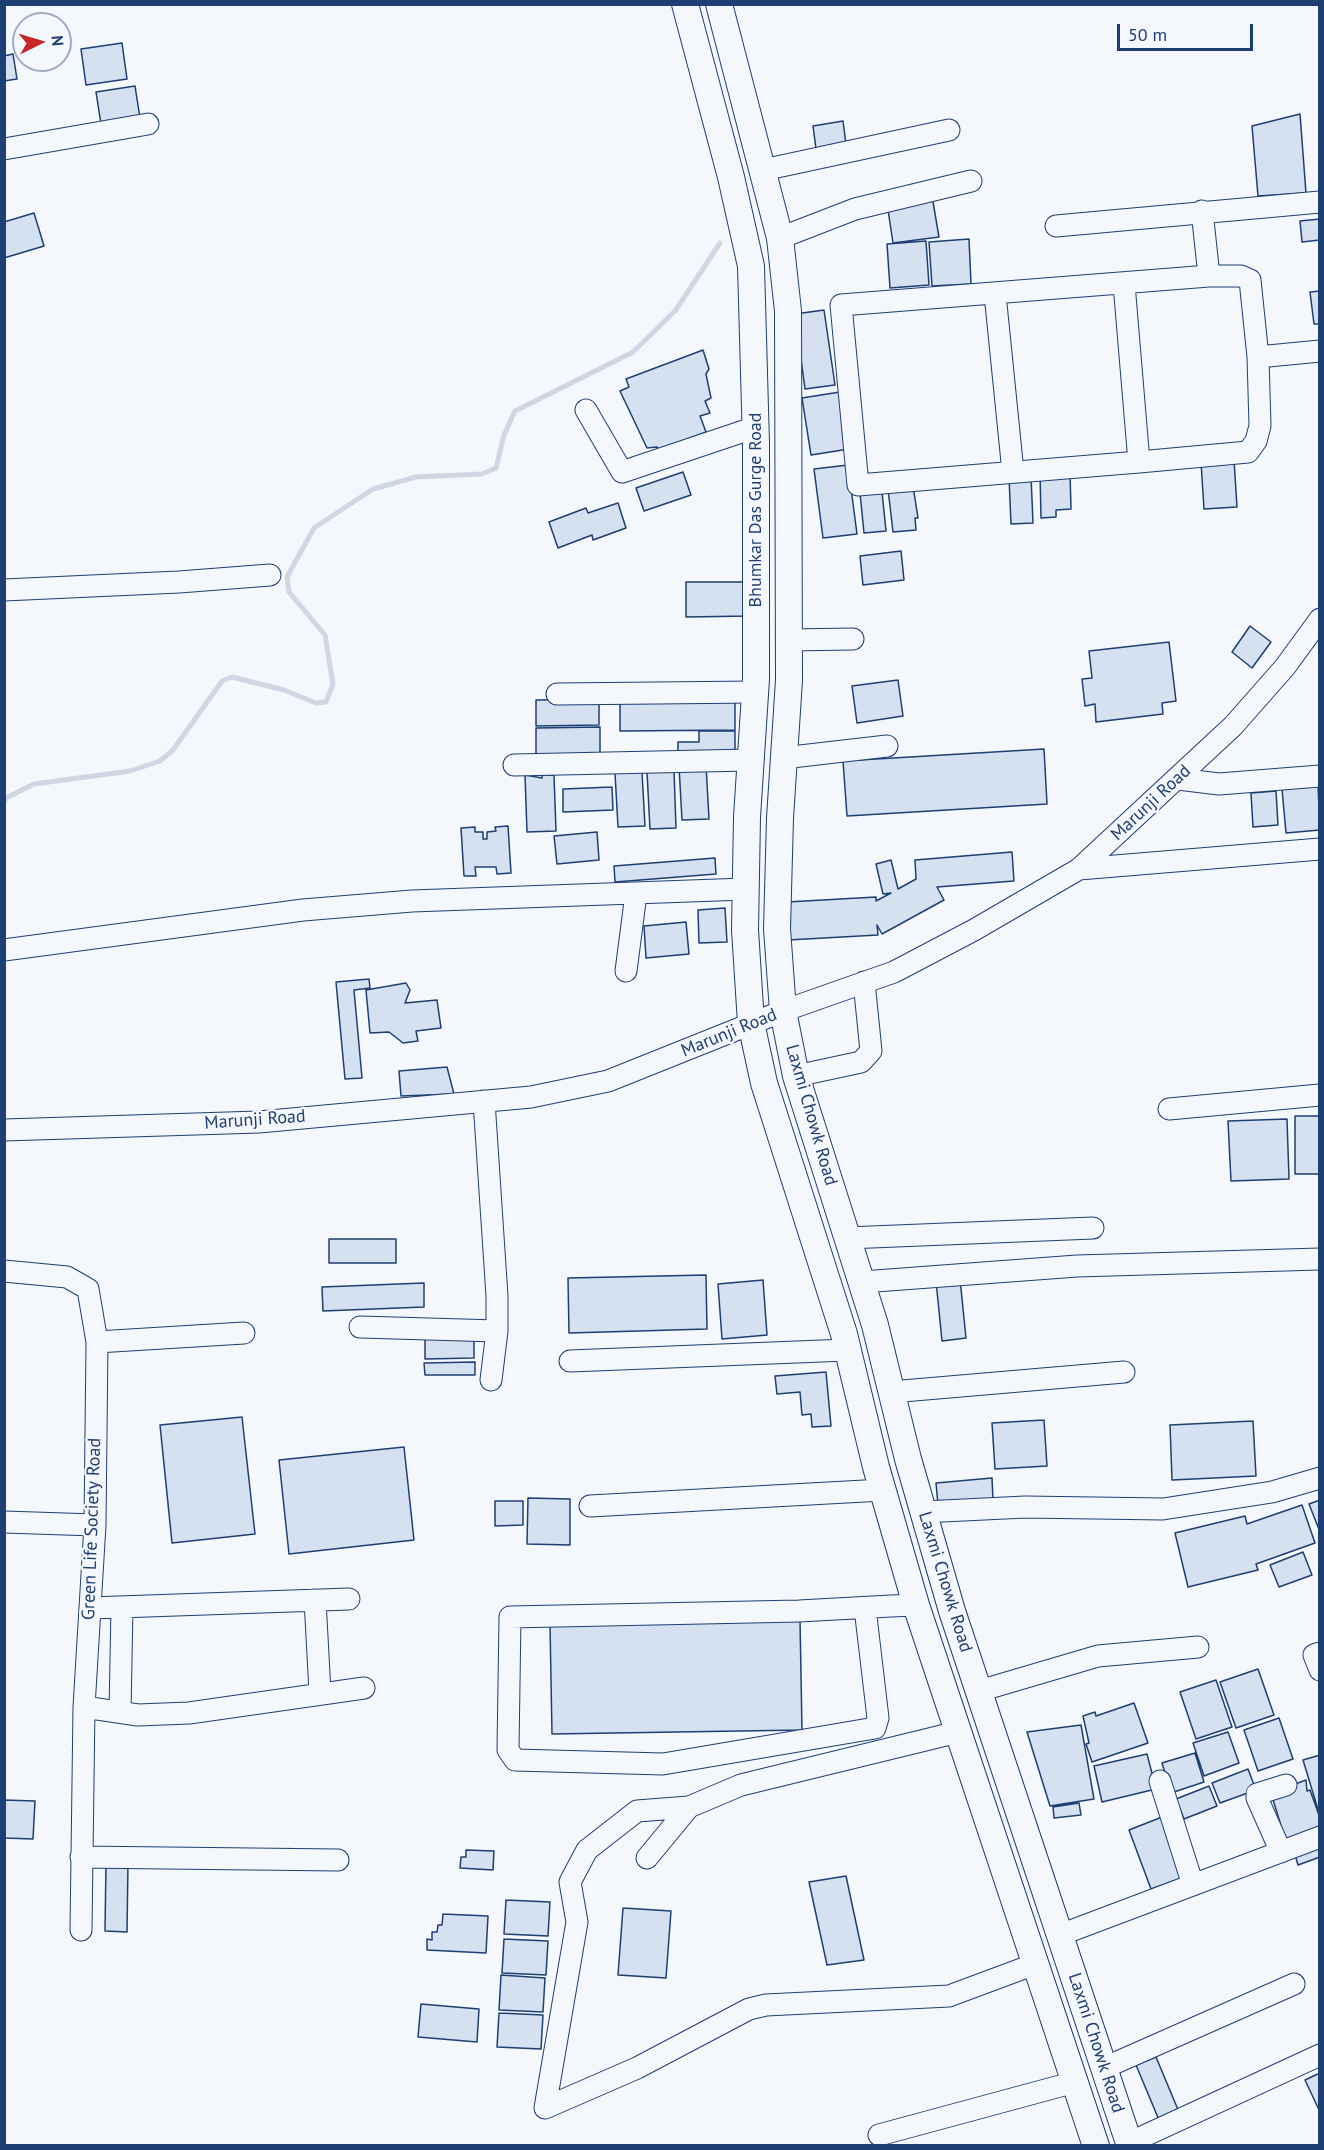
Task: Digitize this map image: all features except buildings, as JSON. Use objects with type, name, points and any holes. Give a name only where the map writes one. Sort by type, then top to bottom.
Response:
[{"type":"main road","name":"Bhumkar Das Gurge Road","points":[[685,4],[731,177],[751,266],[756,435],[755,692],[750,760],[744,930],[751,1023]]},
{"type":"main road","name":"Bhumkar Das Gurge Road","points":[[719,4],[763,170],[781,250],[788,311],[789,640],[777,929],[783,1011]]},
{"type":"main road","points":[[751,266],[781,250]]},
{"type":"main road","points":[[756,435],[788,444]]},
{"type":"main road","points":[[755,692],[788,692]]},
{"type":"main road","name":"Laxmi Chowk Road","points":[[783,1011],[796,1076],[862,1282],[925,1518],[979,1691],[1129,2144]]},
{"type":"main road","name":"Laxmi Chowk Road","points":[[751,1023],[764,1083],[847,1350],[883,1490],[916,1605],[1096,2145]]},
{"type":"main road","points":[[894,1529],[925,1518]]},
{"type":"main road","points":[[1032,1955],[1060,1935]]},
{"type":"street","points":[[4,149],[148,124]]},
{"type":"street","points":[[763,170],[949,130]]},
{"type":"street","points":[[781,250],[855,209],[971,181]]},
{"type":"street","points":[[1056,226],[1320,202]]},
{"type":"street","points":[[1202,212],[1209,276]]},
{"type":"street","points":[[1209,276],[1241,276],[1250,280],[1258,357],[1260,426],[1256,441],[1248,452],[858,485],[841,305],[1124,284],[1209,276]]},
{"type":"street","points":[[1124,284],[1139,462]]},
{"type":"street","points":[[995,294],[1013,472]]},
{"type":"street","points":[[1258,357],[1320,351]]},
{"type":"street","points":[[586,410],[622,472],[756,435]]},
{"type":"street","points":[[4,590],[179,582],[270,575]]},
{"type":"street","name":"Marunji Road","points":[[4,1130],[259,1122],[531,1097],[608,1081],[751,1023],[894,972],[1079,869],[1233,726],[1285,667],[1310,643],[1320,618]]},
{"type":"street","points":[[789,640],[853,639]]},
{"type":"street","points":[[557,693],[755,692]]},
{"type":"street","points":[[783,758],[887,746]]},
{"type":"street","points":[[514,765],[750,760]]},
{"type":"street","points":[[1178,779],[1219,784],[1320,776]]},
{"type":"street","points":[[1079,869],[1320,849]]},
{"type":"street","points":[[4,950],[303,910],[412,901],[745,889]]},
{"type":"street","points":[[626,971],[636,894]]},
{"type":"street","points":[[796,1076],[861,1062],[871,1051],[864,982]]},
{"type":"street","points":[[1169,1109],[1320,1095]]},
{"type":"street","points":[[484,1101],[497,1331],[491,1380]]},
{"type":"street","points":[[847,1238],[1093,1228]]},
{"type":"street","points":[[862,1282],[1077,1266],[1320,1259]]},
{"type":"street","name":"Green Life Society Road","points":[[4,1271],[68,1277],[88,1289],[97,1342],[95,1525],[84,1707],[81,1930]]},
{"type":"street","points":[[360,1328],[497,1331]]},
{"type":"street","points":[[97,1342],[244,1333]]},
{"type":"street","points":[[570,1361],[847,1350]]},
{"type":"street","points":[[891,1392],[1124,1372]]},
{"type":"street","points":[[925,1518],[1026,1507],[1163,1509],[1272,1492],[1320,1478]]},
{"type":"street","points":[[590,1506],[883,1490]]},
{"type":"street","points":[[4,1522],[95,1525]]},
{"type":"street","points":[[90,1608],[349,1599]]},
{"type":"street","points":[[315,1600],[320,1692]]},
{"type":"street","points":[[865,1608],[878,1718],[875,1728],[663,1764],[515,1760],[508,1750],[510,1617],[916,1605]]},
{"type":"street","points":[[120,1712],[122,1607]]},
{"type":"street","points":[[979,1691],[1098,1656],[1198,1647]]},
{"type":"street","points":[[1320,1653],[1314,1655],[1320,1670]]},
{"type":"street","points":[[84,1707],[138,1715],[189,1713],[320,1692],[364,1688]]},
{"type":"street","points":[[958,1732],[741,1785],[689,1807],[637,1811],[587,1850],[570,1882],[577,1922],[545,2108],[637,2068],[749,2009],[766,2005],[949,1996],[1032,1955]]},
{"type":"street","points":[[1160,1781],[1193,1885]]},
{"type":"street","points":[[1281,1852],[1257,1794],[1286,1785]]},
{"type":"street","points":[[647,1858],[689,1807]]},
{"type":"street","points":[[1060,1935],[1320,1837]]},
{"type":"street","points":[[81,1857],[338,1860]]},
{"type":"street","points":[[1104,2068],[1294,1984]]},
{"type":"street","points":[[1129,2144],[1320,2055]]},
{"type":"street","points":[[879,2135],[1074,2082]]},
{"type":"waterway","points":[[4,803],[6,798],[34,784],[130,771],[160,761],[173,750],[222,681],[232,677],[284,690],[316,703],[326,702],[333,684],[325,635],[289,592],[287,577],[314,528],[373,489],[416,477],[482,474],[496,468],[504,435],[515,411],[633,352],[675,311],[720,243]]}]
